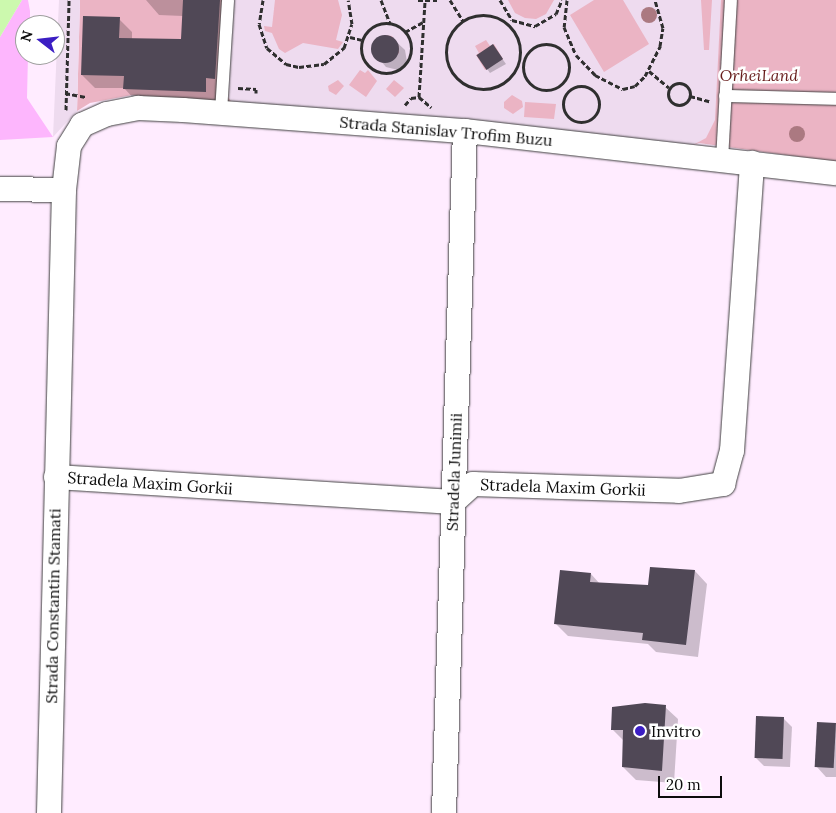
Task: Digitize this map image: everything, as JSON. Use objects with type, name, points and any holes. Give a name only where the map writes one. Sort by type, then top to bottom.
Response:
[{"type":"street","name":"Strada Stanislav Trofim Buzu","points":[[69,146],[82,125],[107,114],[138,108],[220,112],[465,130],[836,173]]},
{"type":"street","name":"Stradela Junimii","points":[[444,813],[452,502],[465,130]]},
{"type":"street","name":"Strada Constantin Stamati","points":[[49,813],[64,190],[69,146]]},
{"type":"street","name":"Stradela Maxim Gorkii","points":[[56,477],[452,502],[473,484],[679,491],[724,484],[732,451],[752,163]]},
{"type":"street","points":[[0,189],[64,190]]},
{"type":"lane","points":[[220,112],[228,0]]},
{"type":"lane","points":[[722,160],[731,0]]},
{"type":"lane","points":[[725,96],[836,100]]},
{"type":"path","points":[[69,0],[65,93],[69,146]]},
{"type":"path","points":[[264,0],[258,24],[267,48],[286,64],[299,67],[324,64],[335,57],[350,37],[352,11],[348,0]]},
{"type":"path","points":[[381,0],[390,24]]},
{"type":"path","points":[[418,0],[425,2],[437,0]]},
{"type":"path","points":[[450,0],[463,21]]},
{"type":"path","points":[[500,0],[512,20],[523,26],[541,24],[556,14],[567,0]]},
{"type":"path","points":[[563,3],[564,27],[574,51],[595,75],[623,88],[635,86],[649,71],[660,46],[663,28],[655,0]]},
{"type":"path","points":[[419,97],[425,2]]},
{"type":"path","points":[[490,16],[507,25],[518,42],[518,62],[514,71],[500,85],[480,89],[461,82],[454,75],[446,56],[450,36],[463,21],[490,16]]},
{"type":"path","points":[[507,25],[512,20]]},
{"type":"path","points":[[405,32],[424,22]]},
{"type":"path","points":[[390,24],[405,32],[411,48],[410,57],[405,64],[390,73],[374,70],[367,64],[363,57],[362,40],[373,27],[390,24]]},
{"type":"path","points":[[350,37],[362,40]]},
{"type":"path","points":[[542,44],[556,46],[566,55],[568,74],[561,86],[549,90],[537,89],[524,76],[523,63],[530,51],[542,44]]},
{"type":"path","points":[[566,55],[574,51]]},
{"type":"path","points":[[518,62],[523,63]]},
{"type":"path","points":[[649,71],[669,88]]},
{"type":"path","points":[[676,83],[685,84],[690,92],[689,100],[682,106],[673,104],[667,97],[669,88],[676,83]]},
{"type":"path","points":[[561,86],[567,92]]},
{"type":"path","points":[[578,86],[591,88],[598,98],[595,116],[577,122],[567,115],[563,103],[567,92],[578,86]]},
{"type":"green space","name":"OrheiLand","points":[[80,0],[836,0],[836,162],[699,143],[693,145],[132,95],[90,103],[77,111]]},
{"type":"sand","points":[[22,0],[28,0],[30,15],[15,15],[15,65],[28,65],[27,98],[53,137],[0,140],[0,37]]},
{"type":"shaded area","points":[[0,0],[22,0],[0,37]]},
{"type":"shaded area","points":[[59,0],[80,0],[77,111],[53,137],[56,65],[65,65],[65,15],[58,15]]},
{"type":"shaded area","points":[[232,0],[275,0],[272,27],[264,26],[265,31],[272,33],[279,49],[285,53],[303,43],[338,49],[343,42],[336,40],[342,15],[338,0],[508,0],[515,13],[525,18],[536,19],[546,14],[554,0],[594,0],[570,15],[604,72],[649,44],[623,0],[701,0],[704,50],[709,50],[712,0],[721,0],[715,120],[706,138],[693,145],[233,104],[228,97]],"holes":[[[385,35],[392,36],[399,47],[399,53],[389,62],[376,59],[372,47],[374,41]],[[486,40],[490,46],[494,44],[503,59],[485,70],[476,55],[479,53],[475,46]],[[360,70],[365,73],[368,70],[377,81],[366,97],[349,85]],[[338,80],[344,86],[336,95],[329,91],[328,86]],[[394,80],[404,88],[395,97],[386,89]],[[512,95],[522,101],[523,107],[513,114],[504,108],[504,102]],[[525,102],[556,104],[554,119],[524,117]]]},
{"type":"building","points":[[183,0],[220,0],[215,79],[206,78],[206,92],[123,89],[124,76],[81,75],[83,16],[120,17],[119,38],[181,39]]},
{"type":"building","points":[[385,35],[395,39],[399,49],[395,59],[385,63],[375,59],[371,49],[375,39]]},
{"type":"building","points":[[493,44],[503,59],[486,70],[476,55]]},
{"type":"building","points":[[650,567],[695,570],[686,645],[642,640],[643,633],[554,624],[560,570],[591,573],[590,582],[648,585]]},
{"type":"building","points":[[645,703],[666,705],[662,771],[622,767],[623,730],[611,730],[612,707]]},
{"type":"building","points":[[756,716],[784,717],[783,759],[755,758]]},
{"type":"building","points":[[817,722],[836,723],[834,768],[815,767]]},
{"type":"place","name":"Invitro","points":[[640,731]]}]
